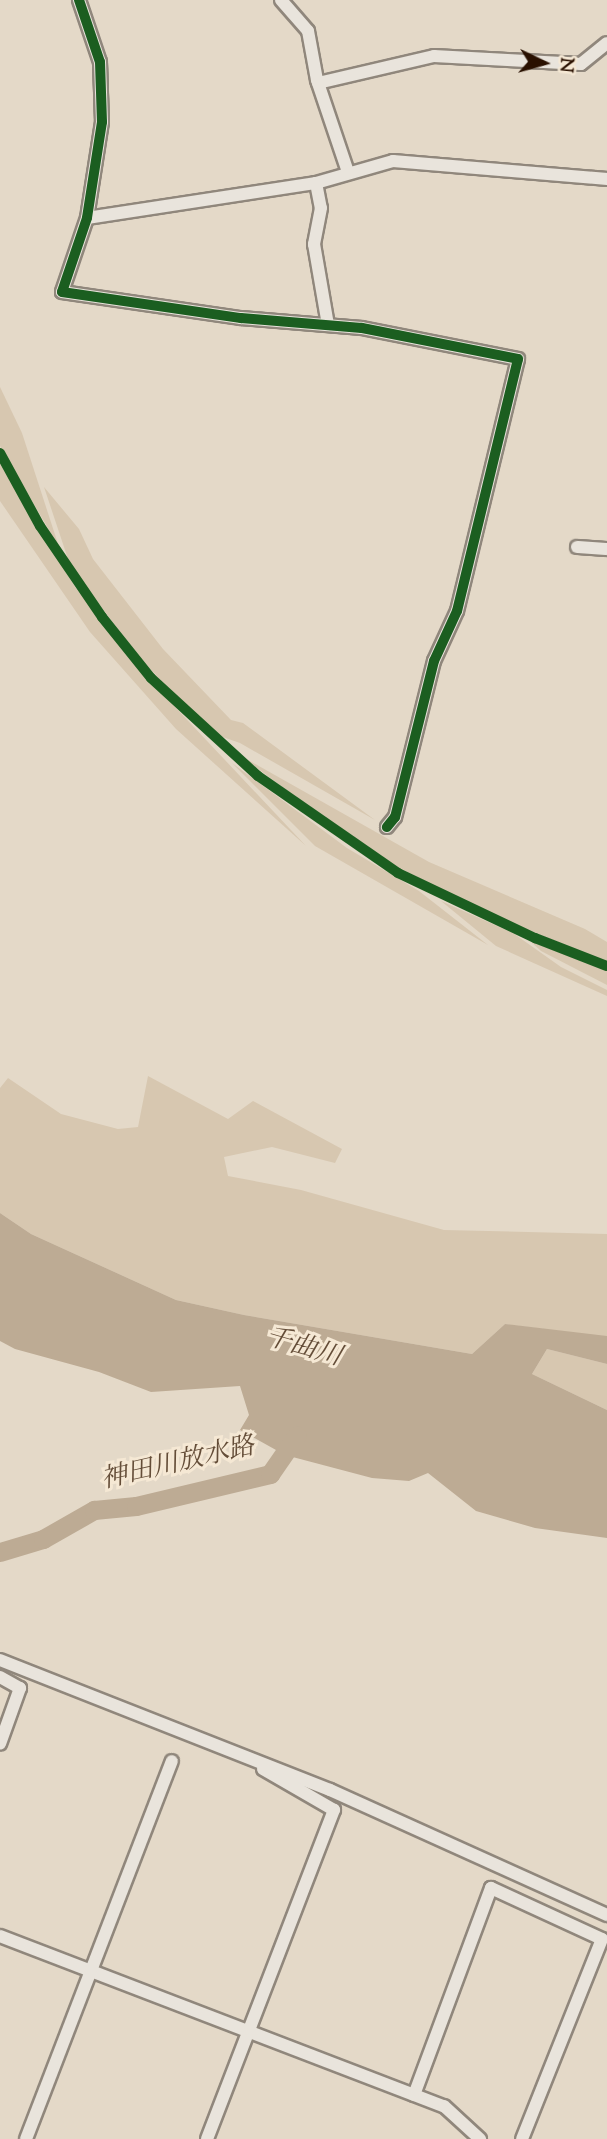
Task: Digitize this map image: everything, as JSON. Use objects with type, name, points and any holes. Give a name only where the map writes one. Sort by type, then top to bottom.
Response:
[{"type":"street","points":[[79,0],[98,52],[102,92],[96,177],[88,218],[62,292],[241,318],[406,334],[518,359],[457,611],[434,661],[395,817],[387,827]]},
{"type":"street","points":[[281,0],[308,31],[318,83],[348,172]]},
{"type":"street","points":[[318,83],[434,57],[581,64],[607,43]]},
{"type":"street","points":[[88,218],[316,183],[393,161],[607,179]]},
{"type":"street","points":[[316,183],[321,208],[314,244],[328,325]]},
{"type":"street","points":[[577,547],[607,549]]},
{"type":"street","points":[[0,1660],[373,1809],[607,1915]]},
{"type":"street","points":[[0,1677],[20,1688],[0,1744]]},
{"type":"street","points":[[26,2139],[172,1761]]},
{"type":"street","points":[[207,2139],[334,1811],[277,1780],[255,1763]]},
{"type":"street","points":[[414,2095],[491,1888],[603,1939],[522,2139]]},
{"type":"street","points":[[0,1936],[451,2109],[480,2139]]},
{"type":"shaded area","points":[[0,387],[22,433],[59,547],[0,446]]},
{"type":"shaded area","points":[[0,464],[75,587],[143,673],[306,846],[176,729],[90,632],[0,501]]},
{"type":"shaded area","points":[[44,487],[79,529],[93,559],[163,649],[231,720],[243,723],[375,820],[240,743],[217,735],[179,700],[142,660],[71,568]]},
{"type":"shaded area","points":[[241,756],[429,862],[585,929],[607,942],[607,962],[480,910],[371,853]]},
{"type":"shaded area","points":[[232,763],[347,848],[419,891],[488,945],[315,846]]},
{"type":"shaded area","points":[[441,901],[513,933],[561,967],[607,990],[607,996],[496,946]]},
{"type":"shaded area","points":[[530,941],[607,971],[607,985],[541,951]]},
{"type":"shaded area","points":[[148,1076],[228,1119],[253,1101],[342,1149],[335,1163],[272,1147],[224,1157],[228,1176],[301,1190],[444,1230],[607,1234],[607,1337],[505,1324],[472,1354],[244,1315],[176,1300],[31,1234],[0,1213],[0,1088],[8,1078],[61,1114],[118,1129],[138,1127]]},
{"type":"shaded area","points":[[547,1349],[607,1364],[607,1410],[532,1374]]},
{"type":"water","name":"千曲川","points":[[0,1213],[31,1234],[176,1300],[244,1315],[472,1354],[505,1324],[607,1336],[607,1364],[547,1349],[532,1374],[607,1410],[607,1538],[535,1528],[476,1511],[428,1473],[409,1481],[372,1478],[285,1455],[240,1430],[249,1415],[240,1386],[151,1392],[99,1372],[15,1349],[0,1341]]},
{"type":"waterway","name":"神田川放水路","points":[[0,1552],[43,1539],[94,1510],[136,1506],[270,1474],[297,1435]]},
{"type":"cycle path","points":[[79,0],[100,62],[102,122],[87,218],[62,292],[241,318],[362,328],[518,359],[457,611],[434,661],[395,817],[387,827]]},
{"type":"cycle path","points":[[0,453],[40,526],[102,617],[151,678],[258,776],[398,873],[535,938],[607,966]]}]
